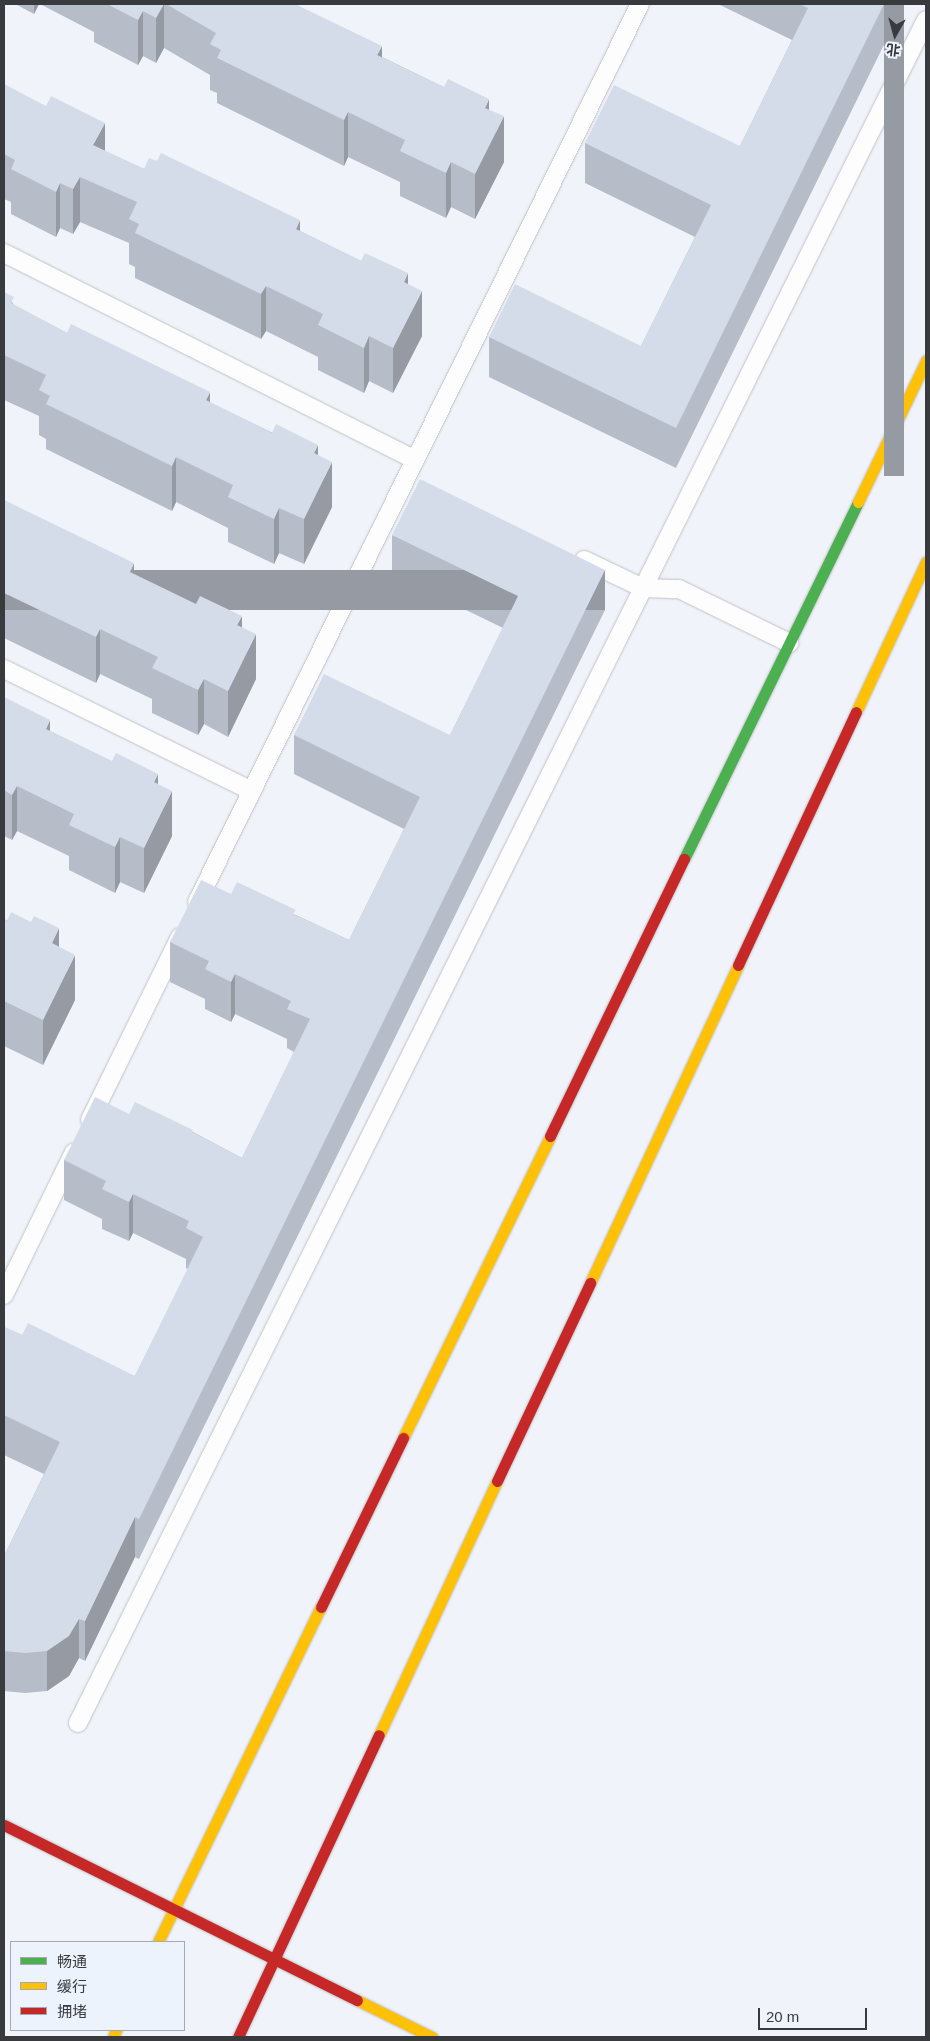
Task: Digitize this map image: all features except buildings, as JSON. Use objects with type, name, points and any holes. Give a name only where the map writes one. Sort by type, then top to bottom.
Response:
[{"type":"main road","points":[[158,1941],[926,361]]},
{"type":"main road","points":[[238,2037],[926,562]]},
{"type":"main road","points":[[4,1824],[432,2037]]},
{"type":"lane","points":[[4,1295],[640,4]]},
{"type":"lane","points":[[78,1723],[926,20]]},
{"type":"lane","points":[[4,253],[415,460]]},
{"type":"lane","points":[[407,477],[424,486]]},
{"type":"lane","points":[[564,551],[643,588],[679,589],[789,644]]},
{"type":"lane","points":[[4,669],[252,791]]},
{"type":"traffic: fast","points":[[684,859],[858,502]]},
{"type":"traffic: slow","points":[[858,502],[926,361]]},
{"type":"traffic: slow","points":[[856,712],[926,562]]},
{"type":"traffic: slow","points":[[590,1283],[738,965]]},
{"type":"traffic: slow","points":[[403,1438],[550,1136]]},
{"type":"traffic: slow","points":[[379,1735],[497,1481]]},
{"type":"traffic: slow","points":[[158,1941],[321,1607]]},
{"type":"traffic: slow","points":[[357,2000],[432,2037]]},
{"type":"traffic: slow","points":[[113,2037],[116,2031]]},
{"type":"traffic: jam","points":[[738,965],[856,712]]},
{"type":"traffic: jam","points":[[550,1136],[684,859]]},
{"type":"traffic: jam","points":[[497,1481],[590,1283]]},
{"type":"traffic: jam","points":[[321,1607],[403,1438]]},
{"type":"traffic: jam","points":[[238,2037],[379,1735]]},
{"type":"traffic: jam","points":[[4,1825],[357,2000]]}]
